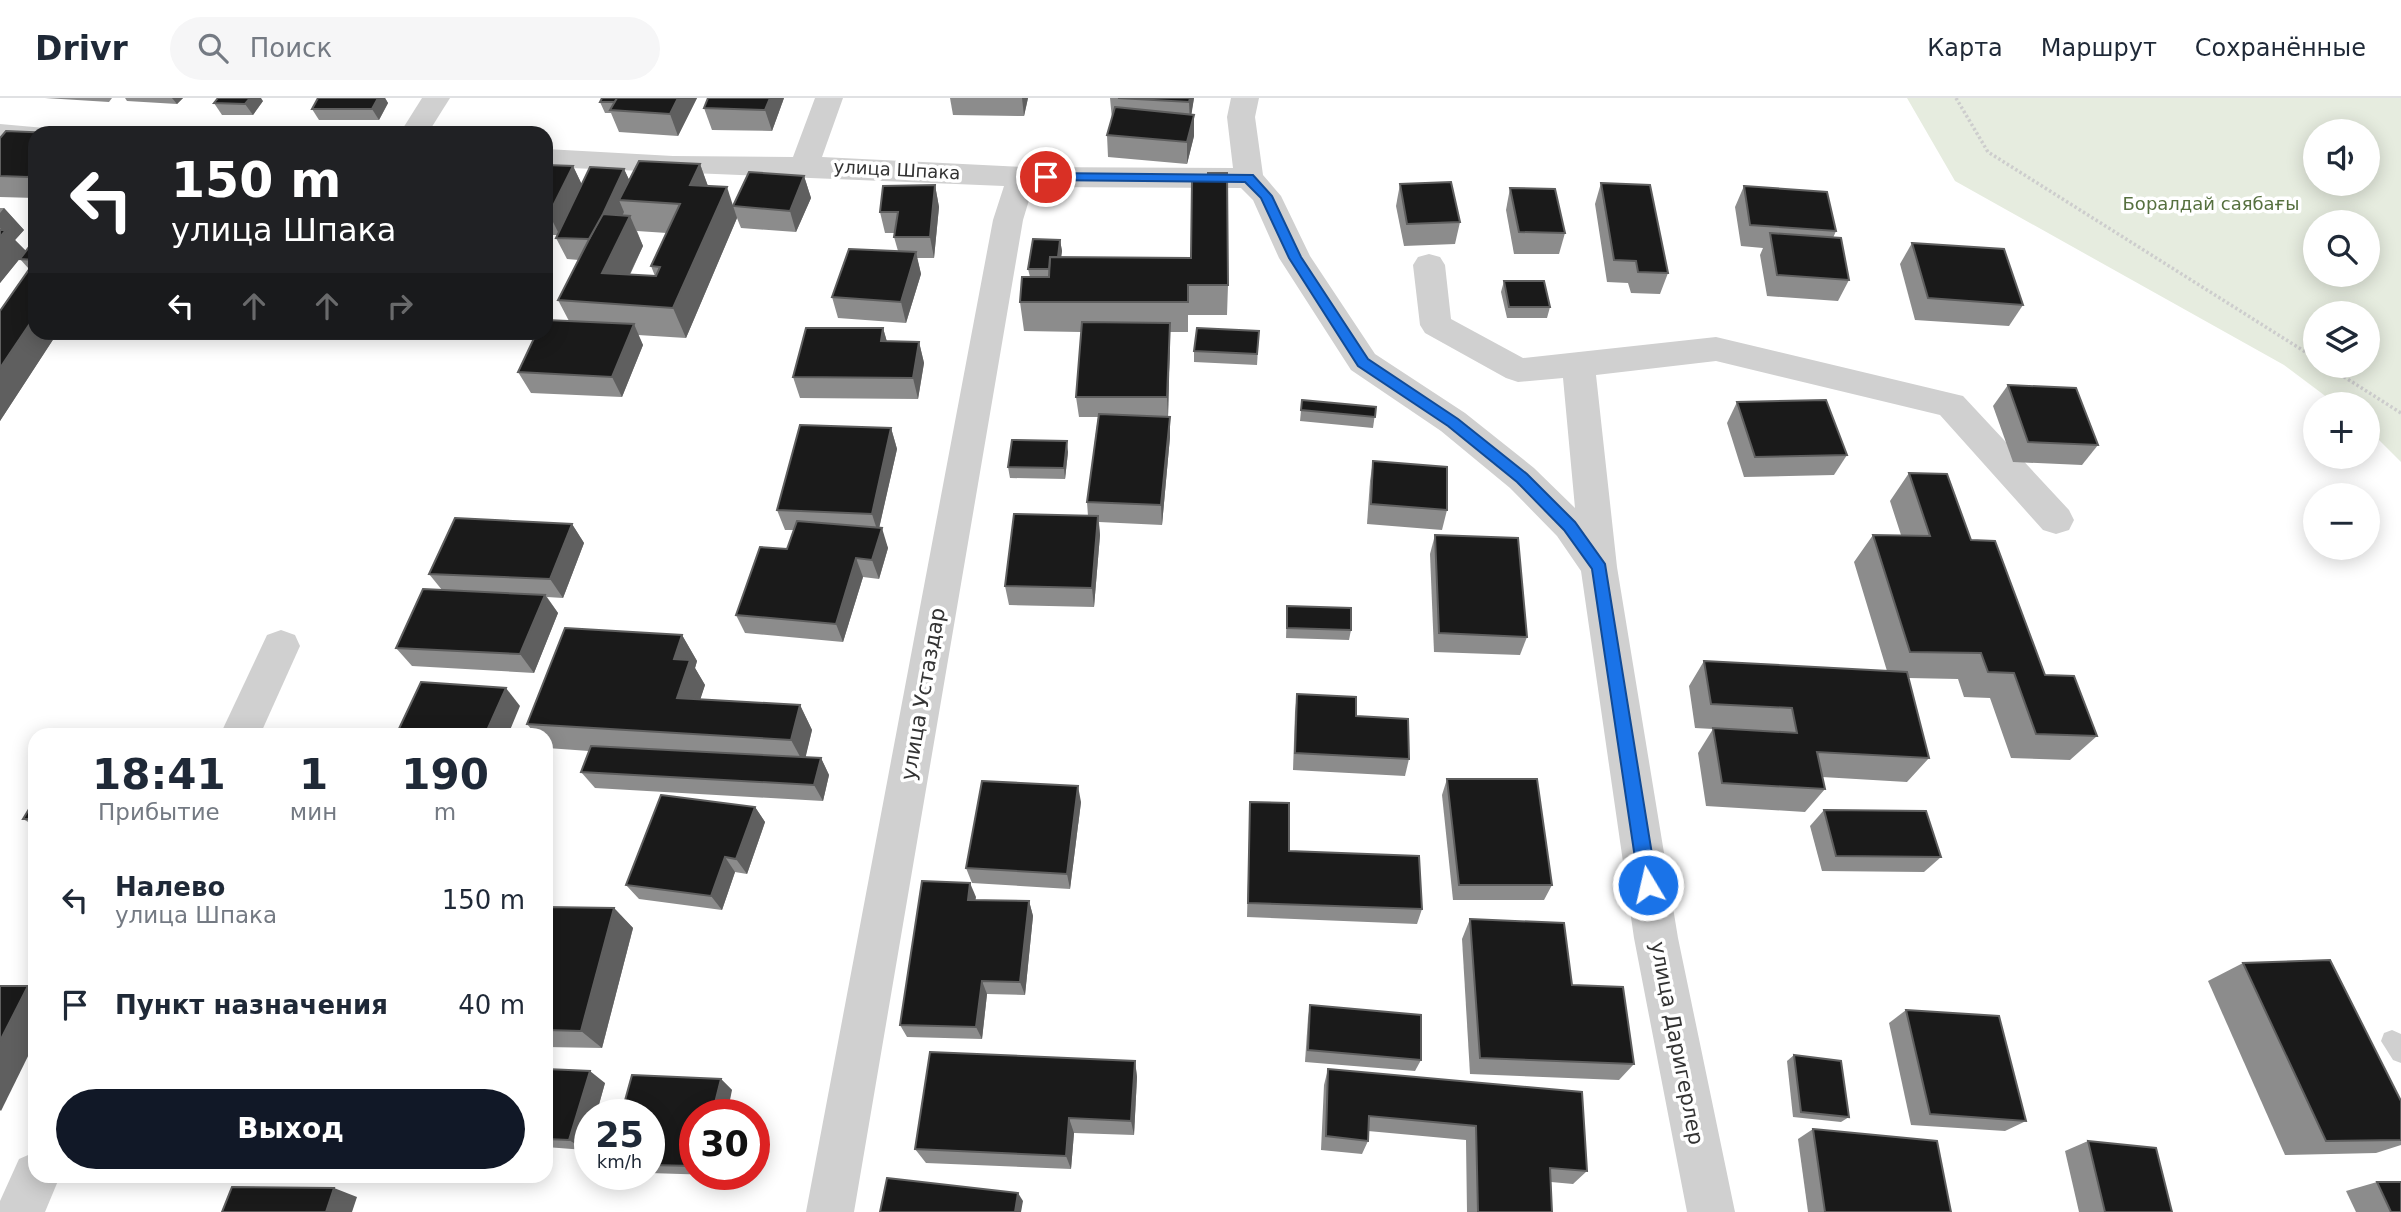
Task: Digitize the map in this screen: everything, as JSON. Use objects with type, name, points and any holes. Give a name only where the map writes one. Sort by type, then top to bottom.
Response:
[{"type":"street","points":[[418,126],[436,98]]},
{"type":"street","points":[[804,166],[829,98]]},
{"type":"street","points":[[1245,98],[1241,117],[1249,178]]},
{"type":"street","points":[[0,133],[28,134]]},
{"type":"street","name":"улица Шпака","points":[[553,158],[673,165],[804,166],[1021,177],[1249,178]]},
{"type":"street","name":"улица Устаздар","points":[[830,1212],[1008,220],[1021,177]]},
{"type":"street","name":"улица Даригерлер","points":[[1249,178],[1266,196],[1295,258],[1363,362],[1453,422],[1522,478],[1570,526],[1599,568],[1656,938],[1712,1212]]},
{"type":"street","points":[[1429,265],[1436,325],[1518,370],[1716,349],[1951,405],[2056,520]]},
{"type":"street","points":[[1578,365],[1599,568]]},
{"type":"street","points":[[243,728],[281,646]]},
{"type":"street","points":[[20,1212],[33,1183]]},
{"type":"path","points":[[1956,98],[1988,152],[2303,350]]},
{"type":"path","points":[[2346,378],[2401,412]]},
{"type":"green space","name":"Боралдай саябағы","points":[[1907,98],[2401,98],[2401,462],[2380,441],[2380,392],[2320,392],[2284,365],[1955,181]]},
{"type":"building","points":[[218,98],[250,98],[245,104],[214,103]]},
{"type":"building","points":[[318,98],[378,98],[372,109],[312,109]]},
{"type":"building","points":[[602,98],[617,98],[615,102],[600,102]]},
{"type":"building","points":[[617,98],[678,98],[670,114],[610,110]]},
{"type":"building","points":[[708,98],[770,98],[765,110],[704,108]]},
{"type":"building","points":[[1118,98],[1190,98],[1189,102]]},
{"type":"building","points":[[1115,107],[1194,115],[1187,142],[1107,135]]},
{"type":"building","points":[[6,131],[28,132],[28,177],[0,176],[0,138]]},
{"type":"building","points":[[639,161],[700,164],[690,185],[727,187],[673,308],[558,300],[602,214],[630,216],[602,273],[656,276],[660,267],[651,266],[680,204],[619,200]]},
{"type":"building","points":[[553,165],[573,166],[553,206]]},
{"type":"building","points":[[590,167],[624,169],[589,239],[556,238]]},
{"type":"building","points":[[749,172],[804,176],[790,211],[733,206]]},
{"type":"building","points":[[1208,173],[1227,173],[1228,285],[1188,285],[1188,302],[1020,302],[1022,277],[1049,277],[1050,257],[1191,258],[1192,181],[1208,181]]},
{"type":"building","points":[[1451,182],[1460,222],[1407,224],[1400,184]]},
{"type":"building","points":[[1601,183],[1650,185],[1668,273],[1638,272],[1636,261],[1614,260]]},
{"type":"building","points":[[935,185],[930,237],[894,237],[898,212],[880,212],[883,186]]},
{"type":"building","points":[[1744,186],[1827,192],[1836,231],[1750,225]]},
{"type":"building","points":[[1510,188],[1555,189],[1565,233],[1519,232]]},
{"type":"building","points":[[1770,233],[1841,238],[1849,280],[1777,275]]},
{"type":"building","points":[[1033,239],[1060,240],[1058,257],[1050,257],[1049,269],[1028,269]]},
{"type":"building","points":[[1912,243],[2004,249],[2023,305],[1928,298]]},
{"type":"building","points":[[28,248],[28,260],[20,259]]},
{"type":"building","points":[[849,249],[916,252],[901,302],[832,297]]},
{"type":"building","points":[[28,271],[28,326],[0,368],[0,311]]},
{"type":"building","points":[[1504,281],[1544,281],[1550,307],[1509,307]]},
{"type":"building","points":[[553,320],[634,324],[612,377],[518,372],[533,340],[553,340]]},
{"type":"building","points":[[1082,322],[1170,323],[1167,397],[1076,397]]},
{"type":"building","points":[[806,328],[883,328],[881,341],[919,342],[913,378],[793,377]]},
{"type":"building","points":[[1197,328],[1259,331],[1257,354],[1194,351]]},
{"type":"building","points":[[2008,385],[2076,388],[2098,445],[2028,442]]},
{"type":"building","points":[[1302,400],[1376,407],[1375,417],[1301,410]]},
{"type":"building","points":[[1826,400],[1847,455],[1755,457],[1737,402]]},
{"type":"building","points":[[1099,414],[1170,417],[1161,505],[1087,502]]},
{"type":"building","points":[[800,425],[891,428],[872,514],[777,510]]},
{"type":"building","points":[[1012,440],[1067,441],[1064,468],[1008,467]]},
{"type":"building","points":[[1373,461],[1447,467],[1447,510],[1371,504]]},
{"type":"building","points":[[1909,473],[1947,474],[1971,540],[1995,541],[2045,675],[2074,676],[2097,736],[2036,734],[2014,673],[1988,672],[1981,653],[1910,652],[1873,535],[1930,536]]},
{"type":"building","points":[[1014,514],[1098,516],[1092,588],[1005,586]]},
{"type":"building","points":[[455,518],[572,524],[550,579],[429,574]]},
{"type":"building","points":[[797,521],[882,528],[872,560],[856,558],[836,624],[736,615],[760,547],[787,549]]},
{"type":"building","points":[[1435,535],[1518,538],[1527,637],[1439,633]]},
{"type":"building","points":[[423,589],[545,595],[520,654],[396,648]]},
{"type":"building","points":[[1287,606],[1351,608],[1351,630],[1287,628]]},
{"type":"building","points":[[565,628],[682,635],[674,659],[690,660],[677,698],[800,705],[791,740],[527,724]]},
{"type":"building","points":[[1704,661],[1907,672],[1929,758],[1817,752],[1825,789],[1722,783],[1713,728],[1797,733],[1792,708],[1711,704]]},
{"type":"building","points":[[421,682],[506,688],[488,728],[399,728]]},
{"type":"building","points":[[1297,694],[1356,697],[1356,716],[1408,719],[1409,759],[1295,753]]},
{"type":"building","points":[[591,746],[821,758],[814,785],[581,772]]},
{"type":"building","points":[[1447,779],[1537,779],[1552,885],[1459,885]]},
{"type":"building","points":[[982,781],[1078,786],[1067,874],[966,868]]},
{"type":"building","points":[[661,795],[755,807],[736,859],[725,857],[711,896],[626,885]]},
{"type":"building","points":[[1250,802],[1289,803],[1289,851],[1419,856],[1422,909],[1248,903]]},
{"type":"building","points":[[1824,810],[1926,811],[1941,857],[1836,856]]},
{"type":"building","points":[[922,881],[970,883],[968,900],[1029,901],[1020,982],[982,981],[976,1027],[900,1025]]},
{"type":"building","points":[[553,907],[614,908],[581,1031],[553,1030]]},
{"type":"building","points":[[1470,919],[1564,923],[1572,985],[1623,987],[1634,1064],[1480,1058]]},
{"type":"building","points":[[2330,960],[2401,1101],[2401,1140],[2326,1141],[2243,963]]},
{"type":"building","points":[[0,986],[28,986],[0,1041]]},
{"type":"building","points":[[1310,1005],[1421,1015],[1421,1060],[1308,1050]]},
{"type":"building","points":[[1906,1010],[1999,1016],[2026,1121],[1930,1114]]},
{"type":"building","points":[[930,1052],[1135,1061],[1131,1121],[1069,1118],[1066,1156],[915,1149]]},
{"type":"building","points":[[1794,1055],[1841,1061],[1849,1117],[1801,1112]]},
{"type":"building","points":[[553,1069],[590,1071],[581,1099],[574,1099],[574,1124],[569,1140],[553,1139]]},
{"type":"building","points":[[1328,1069],[1582,1092],[1587,1171],[1550,1168],[1552,1212],[1478,1212],[1476,1126],[1369,1116],[1368,1141],[1326,1136]]},
{"type":"building","points":[[632,1075],[721,1079],[716,1099],[679,1099],[679,1166],[665,1165],[665,1099],[625,1099]]},
{"type":"building","points":[[1813,1129],[1937,1141],[1951,1212],[1825,1212]]},
{"type":"building","points":[[2088,1141],[2156,1148],[2172,1212],[2105,1212]]},
{"type":"building","points":[[887,1178],[1018,1193],[1015,1212],[880,1212]]},
{"type":"building","points":[[2377,1182],[2401,1182],[2401,1212],[2391,1212]]},
{"type":"building","points":[[232,1187],[334,1188],[326,1212],[222,1212]]},
{"type":"route","points":[[1046,177],[1249,178],[1266,196],[1295,258],[1363,362],[1453,422],[1522,478],[1570,526],[1599,568],[1648,885]]}]
